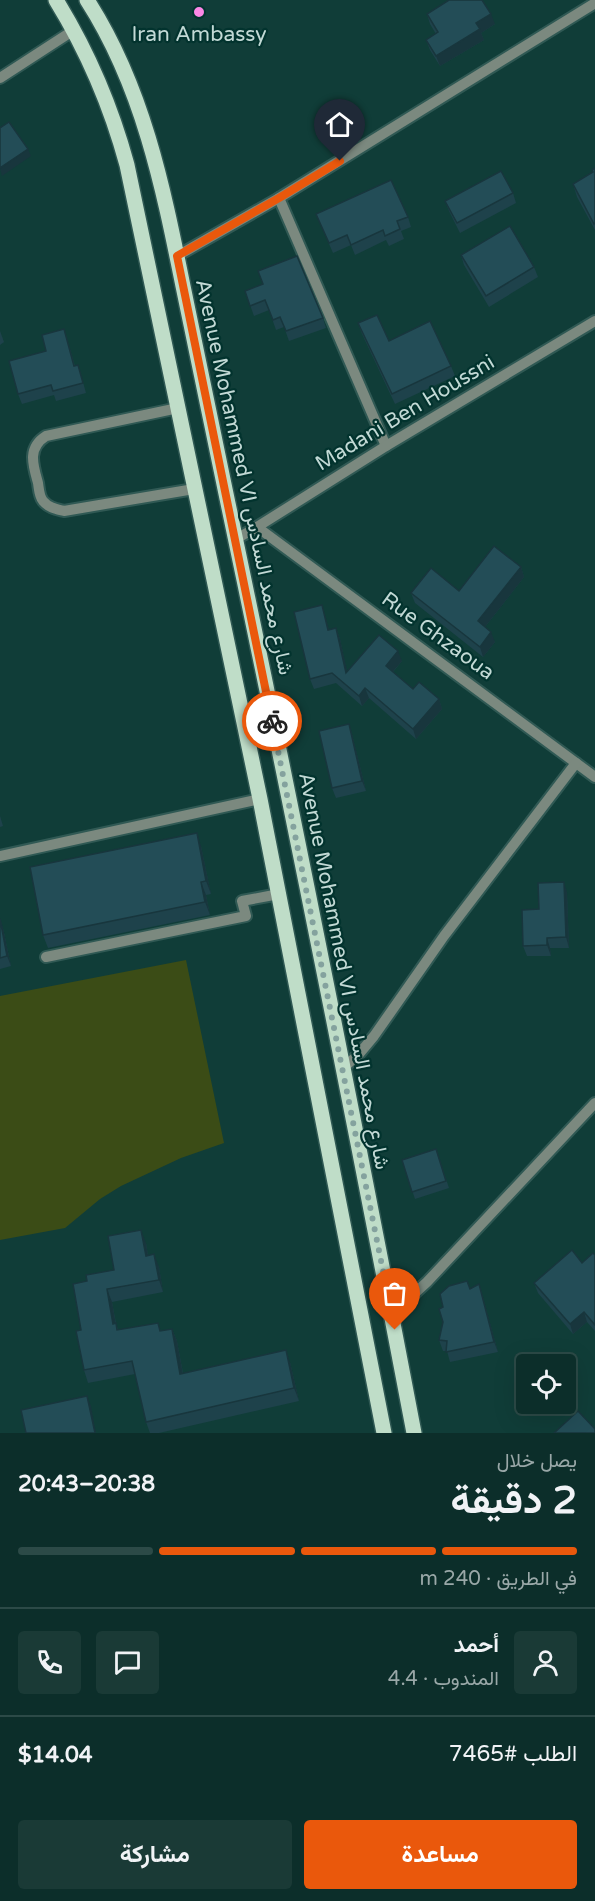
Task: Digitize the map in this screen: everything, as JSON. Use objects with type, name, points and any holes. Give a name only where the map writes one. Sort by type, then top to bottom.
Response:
[{"type":"main road","points":[[56,0],[100,82],[120,137],[127,165],[260,799],[384,1433]]},
{"type":"main road","name":"Avenue Mohammed VI شارع محمد السادس","points":[[87,0],[123,66],[145,124],[177,256],[236,539],[414,1433]]},
{"type":"street","points":[[177,256],[279,198],[595,3]]},
{"type":"street","points":[[0,78],[74,30]]},
{"type":"street","points":[[279,198],[386,446]]},
{"type":"street","name":"Madani Ben Houssni","points":[[236,539],[595,321]]},
{"type":"street","points":[[178,408],[46,436],[34,448],[32,459],[40,496],[54,509],[64,511],[194,489]]},
{"type":"street","name":"Rue Ghzaoua","points":[[257,527],[595,777]]},
{"type":"street","points":[[342,1069],[374,1036],[444,936],[576,763]]},
{"type":"street","points":[[0,856],[260,799]]},
{"type":"street","points":[[46,957],[246,916],[242,901],[279,894]]},
{"type":"street","points":[[391,1310],[403,1304],[427,1282],[595,1103]]},
{"type":"green space","points":[[186,960],[224,1143],[181,1158],[121,1186],[100,1199],[65,1228],[0,1240],[0,996]]},
{"type":"building","points":[[449,0],[482,0],[491,14],[476,23],[480,29],[436,56],[426,40],[438,32],[427,14]]},
{"type":"building","points":[[9,122],[28,149],[0,168],[0,128]]},
{"type":"building","points":[[595,168],[594,224],[573,184],[593,172]]},
{"type":"building","points":[[501,171],[513,193],[457,223],[445,201]]},
{"type":"building","points":[[391,180],[408,217],[397,221],[400,229],[385,236],[383,230],[351,245],[347,235],[329,243],[316,214]]},
{"type":"building","points":[[510,226],[534,267],[486,296],[461,255]]},
{"type":"building","points":[[297,256],[323,318],[286,331],[280,317],[273,320],[265,300],[250,306],[245,291],[263,284],[258,271]]},
{"type":"building","points":[[377,315],[389,341],[430,321],[451,366],[392,394],[358,323]]},
{"type":"building","points":[[64,329],[74,366],[78,365],[83,383],[53,391],[51,385],[18,394],[9,361],[46,351],[42,335]]},
{"type":"building","points":[[494,546],[521,567],[478,621],[491,632],[480,647],[411,593],[431,568],[459,591]]},
{"type":"building","points":[[322,605],[328,630],[336,628],[346,673],[379,635],[398,651],[386,666],[413,689],[419,682],[439,699],[413,729],[365,688],[359,696],[332,673],[310,679],[294,612]]},
{"type":"building","points":[[349,724],[362,781],[332,788],[319,731]]},
{"type":"building","points":[[197,833],[206,881],[201,882],[205,902],[43,935],[30,867]]},
{"type":"building","points":[[564,882],[566,937],[547,938],[547,945],[523,946],[522,910],[539,909],[538,883]]},
{"type":"building","points":[[0,919],[7,956],[0,958]]},
{"type":"building","points":[[436,1149],[446,1181],[412,1192],[402,1160]]},
{"type":"building","points":[[141,1230],[146,1256],[154,1254],[159,1280],[107,1289],[113,1324],[116,1323],[117,1330],[158,1323],[160,1331],[172,1329],[180,1374],[286,1350],[294,1388],[146,1422],[132,1361],[84,1370],[76,1331],[81,1330],[73,1284],[87,1281],[86,1275],[114,1270],[108,1236]]},
{"type":"building","points":[[572,1250],[582,1263],[593,1253],[595,1255],[595,1325],[584,1312],[570,1324],[534,1283]]},
{"type":"building","points":[[467,1281],[470,1289],[479,1284],[494,1342],[446,1352],[447,1341],[439,1340],[443,1322],[439,1309],[443,1307],[440,1294],[449,1286]]},
{"type":"building","points":[[87,1396],[95,1433],[26,1433],[21,1410]]},
{"type":"building","points":[[578,1411],[595,1429],[595,1433],[554,1433],[576,1414]]},
{"type":"way so far","points":[[272,721],[395,1330]]},
{"type":"place","name":"Iran Ambassy","points":[[199,12]]},
{"type":"route","points":[[272,721],[177,256],[340,161]]}]
